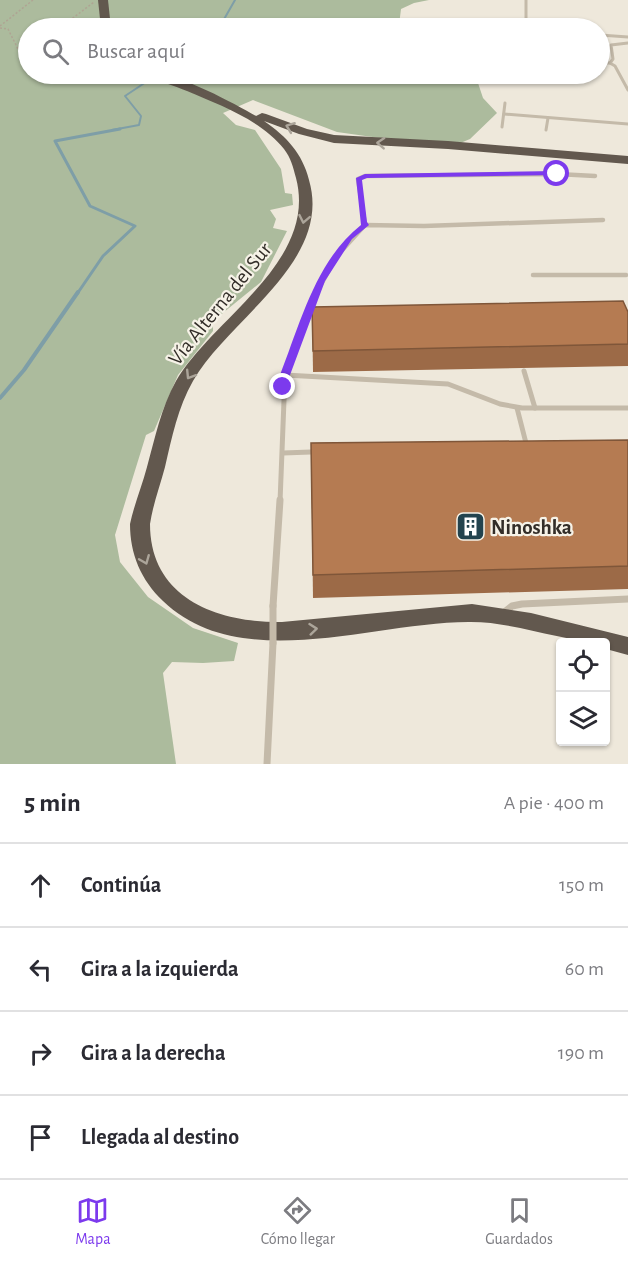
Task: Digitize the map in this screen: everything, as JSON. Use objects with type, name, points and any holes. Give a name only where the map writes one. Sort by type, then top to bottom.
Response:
[{"type":"highway","points":[[96,0],[97,18]]},
{"type":"highway","points":[[103,0],[105,18]]},
{"type":"highway","name":"Vía Alterna del Sur","points":[[179,84],[303,132],[334,139],[448,145],[628,160]]},
{"type":"highway","name":"Vía Alterna del Sur","points":[[189,84],[244,111],[272,131],[292,152],[303,152],[306,200],[303,226],[297,242],[275,277],[191,371],[170,416],[141,522],[141,551],[154,580],[189,610],[223,625],[245,629],[295,630],[441,615],[501,616],[539,623],[628,646]]},
{"type":"highway","points":[[303,152],[319,141],[334,139]]},
{"type":"highway","points":[[406,144],[628,164]]},
{"type":"lane","points":[[526,0],[526,18]]},
{"type":"lane","points":[[610,36],[628,37]]},
{"type":"lane","points":[[628,44],[611,45],[613,59],[610,63],[615,66],[628,90]]},
{"type":"lane","points":[[502,127],[505,103]]},
{"type":"lane","points":[[504,114],[628,124]]},
{"type":"lane","points":[[546,130],[548,118]]},
{"type":"lane","points":[[365,225],[358,179],[365,176],[557,174],[595,176]]},
{"type":"lane","points":[[267,764],[273,606],[283,453],[283,387],[285,375],[321,281],[349,238],[365,225],[424,226],[603,220]]},
{"type":"lane","points":[[532,275],[626,275]]},
{"type":"lane","points":[[524,371],[535,408]]},
{"type":"lane","points":[[285,375],[448,384],[468,389],[490,402],[518,408],[628,408]]},
{"type":"lane","points":[[518,408],[527,448],[532,456]]},
{"type":"lane","points":[[283,453],[311,452]]},
{"type":"lane","points":[[501,616],[512,606],[522,603],[628,600]]},
{"type":"path","points":[[0,27],[33,0]]},
{"type":"path","points":[[72,18],[96,0]]},
{"type":"path","points":[[0,27],[8,29],[18,49]]},
{"type":"green space","points":[[0,0],[429,0],[401,9],[400,18],[18,18],[18,84],[478,84],[483,98],[497,113],[470,139],[458,144],[401,141],[337,132],[253,100],[223,113],[236,125],[255,130],[281,169],[285,193],[292,194],[293,205],[270,210],[276,219],[273,228],[287,231],[261,282],[213,321],[213,331],[178,375],[154,431],[146,435],[115,535],[120,562],[148,597],[193,628],[238,643],[234,661],[172,662],[163,673],[176,764],[0,764]]},
{"type":"building","points":[[623,301],[628,312],[628,344],[313,351],[312,307]]},
{"type":"building","name":"Ninoshka","points":[[628,440],[628,566],[313,575],[311,443]]},
{"type":"waterway","points":[[225,18],[235,0]]},
{"type":"waterway","points":[[112,130],[139,125],[141,116],[125,96],[143,84]]},
{"type":"waterway","points":[[77,294],[103,256],[135,226],[90,206],[55,141],[120,129]]},
{"type":"waterway","points":[[0,398],[24,370],[78,292]]},
{"type":"place","name":"Ninoshka","points":[[470,527]]},
{"type":"route","points":[[283,387],[285,375],[321,281],[349,238],[365,225],[358,179],[365,176],[557,174]]}]
